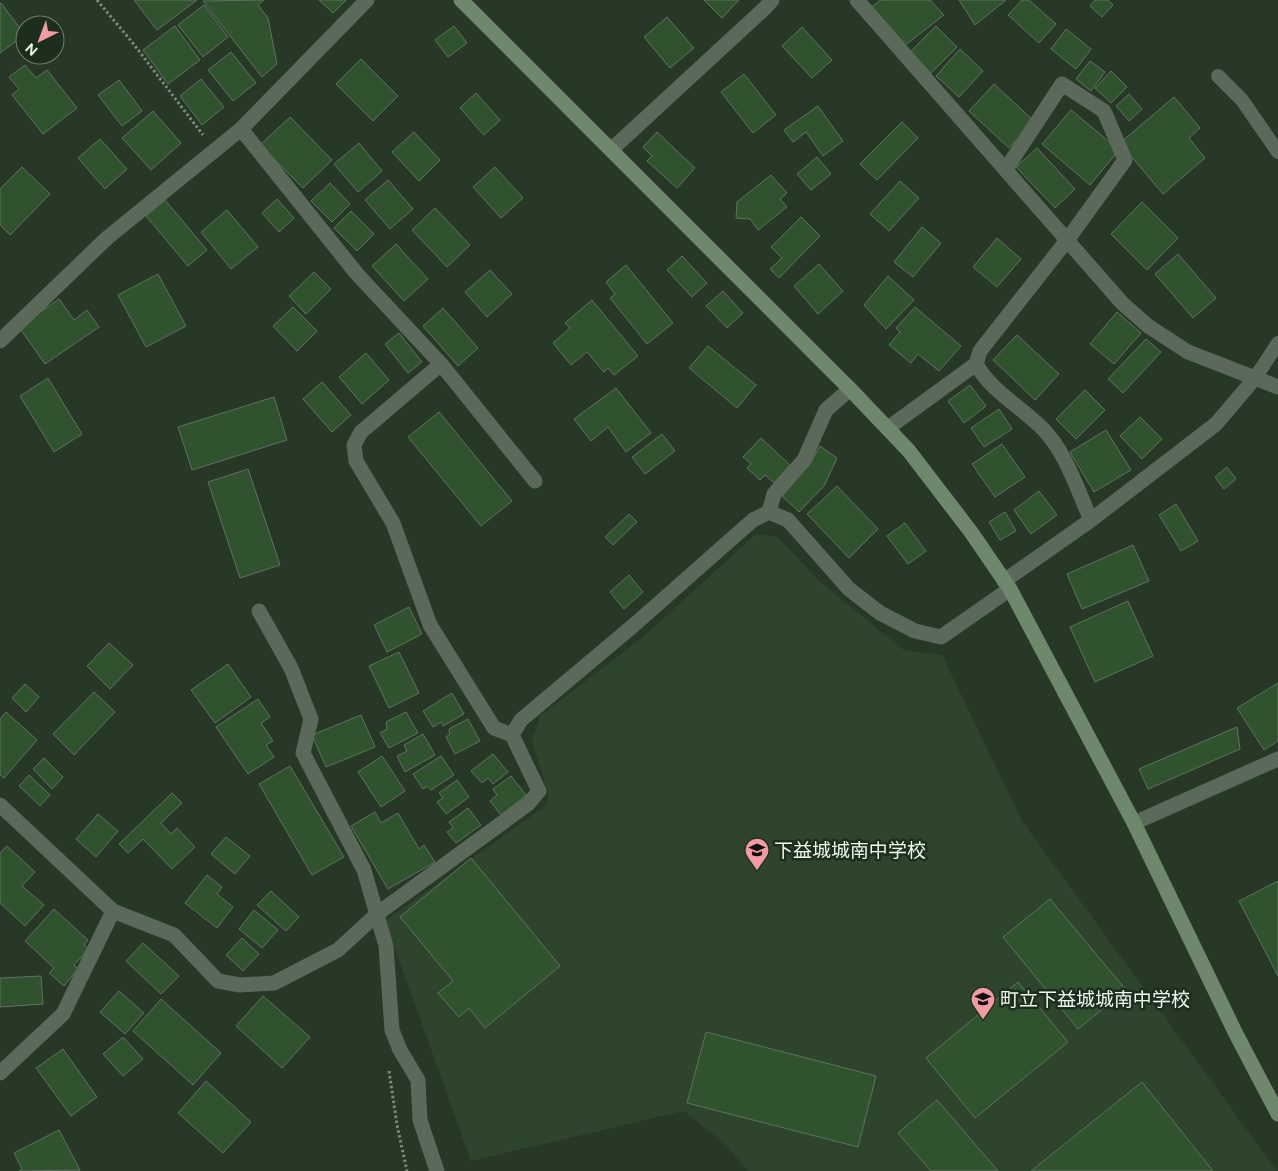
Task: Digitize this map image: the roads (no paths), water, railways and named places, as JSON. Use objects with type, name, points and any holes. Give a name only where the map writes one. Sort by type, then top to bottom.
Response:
[{"type":"street","points":[[0,341],[107,238],[241,129],[367,0]]},
{"type":"street","points":[[460,0],[850,389],[888,428],[932,481],[1007,585],[1134,823],[1236,1034],[1278,1114]]},
{"type":"street","points":[[611,150],[772,0]]},
{"type":"street","points":[[864,2],[1122,303],[1148,326],[1188,352],[1278,387]]},
{"type":"street","points":[[888,428],[976,364],[980,351],[1068,239],[1125,160],[1104,111],[1062,84],[1006,169]]},
{"type":"street","points":[[241,129],[357,274],[441,364],[535,481]]},
{"type":"street","points":[[0,805],[113,911],[174,935],[218,981],[240,986],[274,983],[338,950],[377,914],[528,804],[539,791],[512,734],[494,728],[430,625],[393,523],[356,461],[354,445],[361,432],[441,364]]},
{"type":"street","points":[[976,364],[985,379],[1042,428],[1058,446],[1092,520]]},
{"type":"street","points":[[769,512],[788,520],[849,589],[880,613],[915,631],[941,637],[1216,424],[1254,378]]},
{"type":"street","points":[[512,734],[521,720],[634,625],[753,520],[769,512],[774,494],[804,460],[826,410],[850,389]]},
{"type":"street","points":[[259,611],[291,668],[311,719],[304,753],[364,870],[386,946],[392,1030],[400,1050],[418,1080],[420,1120],[437,1171]]},
{"type":"street","points":[[1134,823],[1278,759]]},
{"type":"street","points":[[0,1073],[63,1014],[113,911]]},
{"type":"lane","points":[[1218,76],[1242,100],[1278,152]]},
{"type":"lane","points":[[1254,378],[1278,343]]},
{"type":"place","name":"下益城城南中学校","points":[[757,871]]},
{"type":"place","name":"町立下益城城南中学校","points":[[983,1020]]}]
